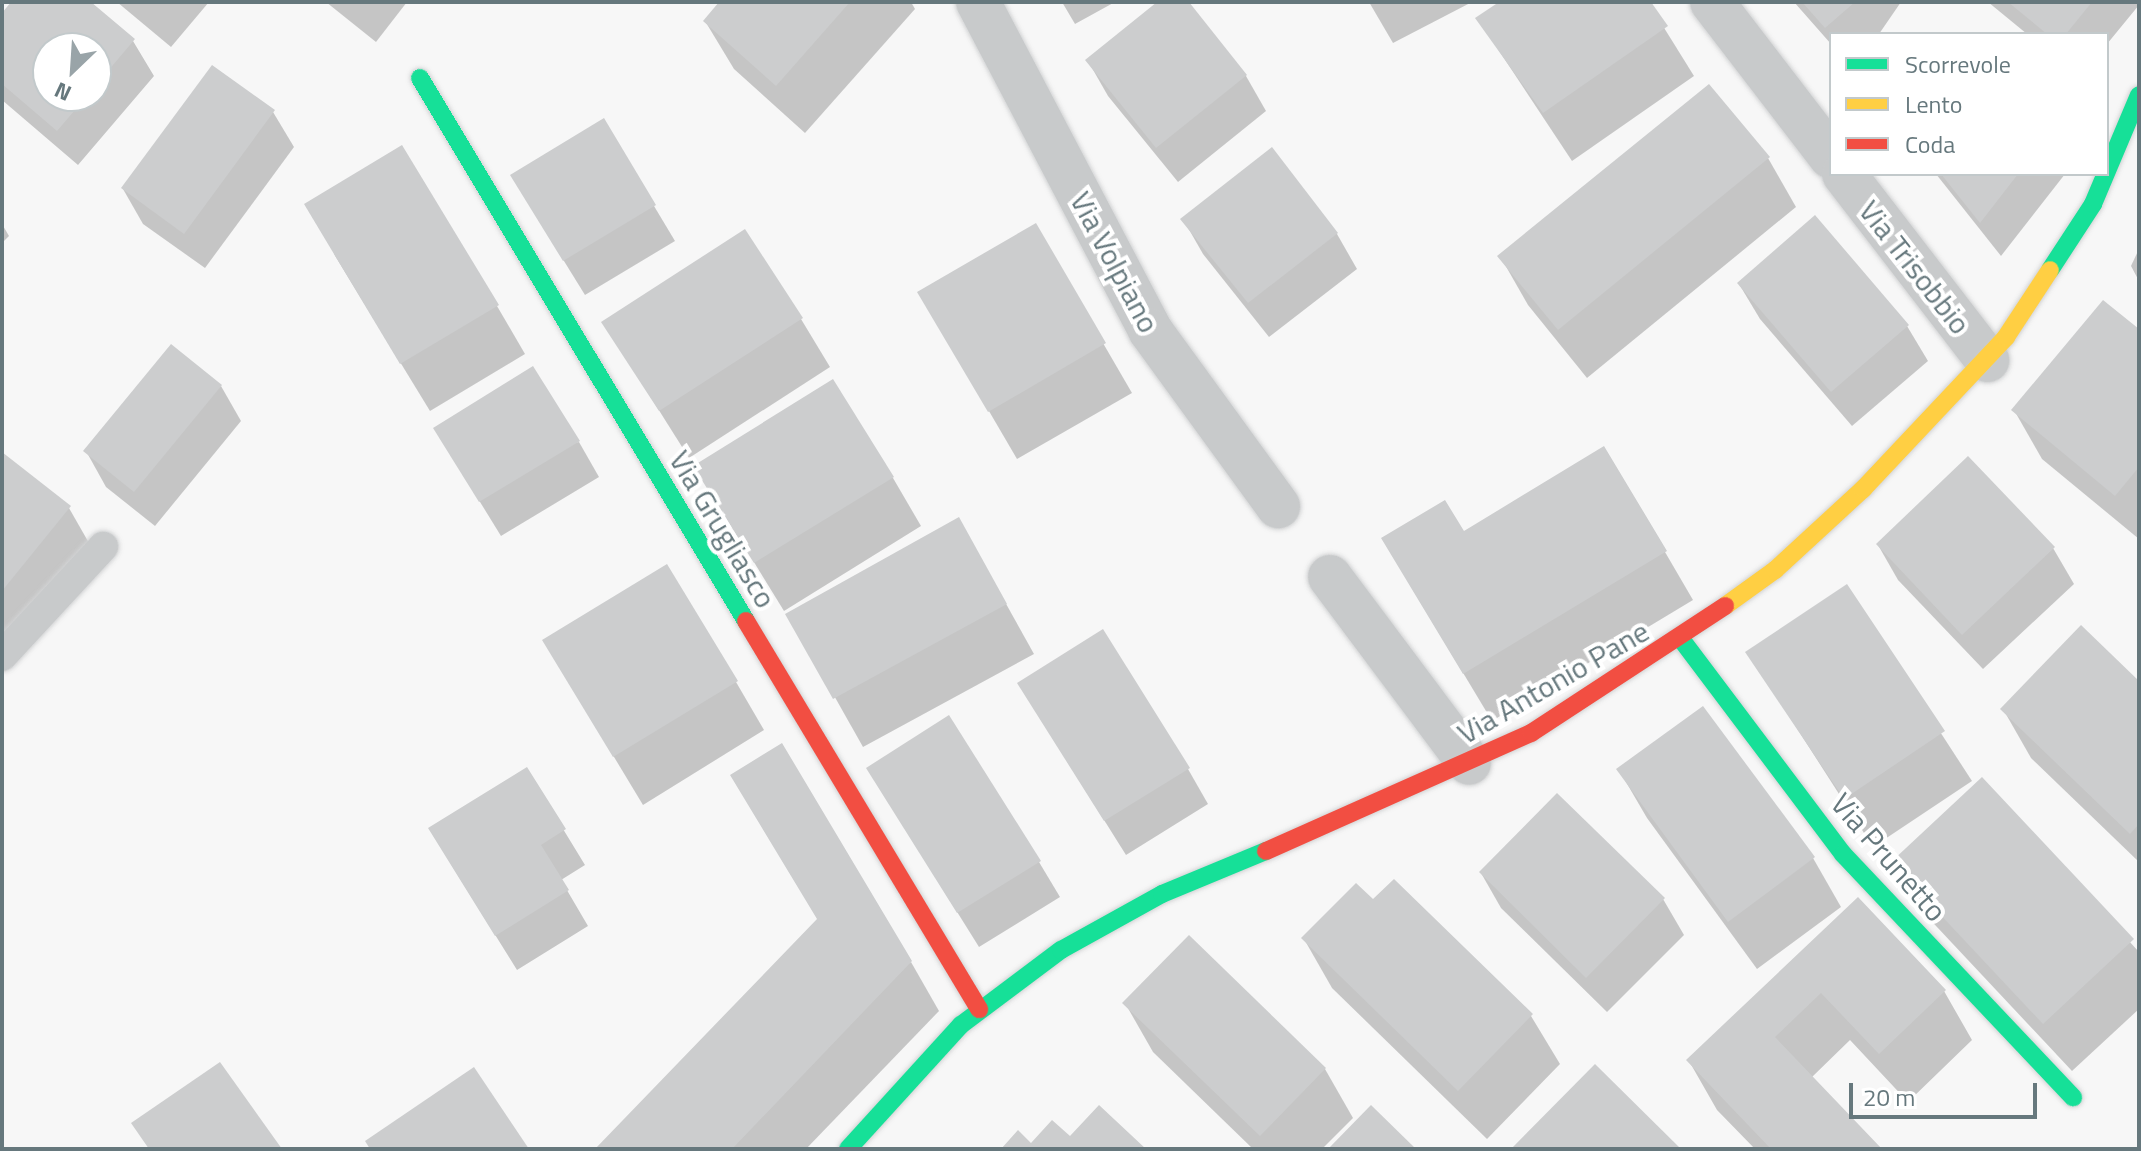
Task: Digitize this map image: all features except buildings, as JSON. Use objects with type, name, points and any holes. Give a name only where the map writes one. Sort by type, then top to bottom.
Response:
[{"type":"street","name":"Via Volpiano","points":[[978,2],[1150,330],[1278,506]]},
{"type":"street","points":[[1712,2],[1829,154]]},
{"type":"street","name":"Via Grugliasco","points":[[420,78],[979,1009]]},
{"type":"street","name":"Via Antonio Pane","points":[[2109,164],[2138,103]]},
{"type":"street","name":"Via Trisobbio","points":[[1846,176],[1987,360]]},
{"type":"street","name":"Via Antonio Pane","points":[[848,1149],[979,1009],[1061,950],[1162,894],[1469,763],[1568,711],[1681,639],[1823,527],[1987,360],[2075,236],[2103,176]]},
{"type":"street","points":[[1330,577],[1469,763]]},
{"type":"street","name":"Via Prunetto","points":[[1681,639],[1843,854],[2073,1097]]},
{"type":"lane","points":[[2,656],[103,547]]},
{"type":"traffic: fast","points":[[420,78],[746,621]]},
{"type":"traffic: fast","points":[[2109,166],[2139,95]]},
{"type":"traffic: fast","points":[[2050,270],[2093,204],[2105,176]]},
{"type":"traffic: fast","points":[[1681,639],[1843,854],[2073,1097]]},
{"type":"traffic: fast","points":[[848,1149],[961,1025],[1061,950],[1162,894],[1266,851]]},
{"type":"traffic: slow","points":[[1725,606],[1775,570],[1863,489],[2006,337],[2050,270]]},
{"type":"traffic: jam","points":[[1266,851],[1531,733],[1725,606]]},
{"type":"traffic: jam","points":[[746,621],[979,1009]]}]
